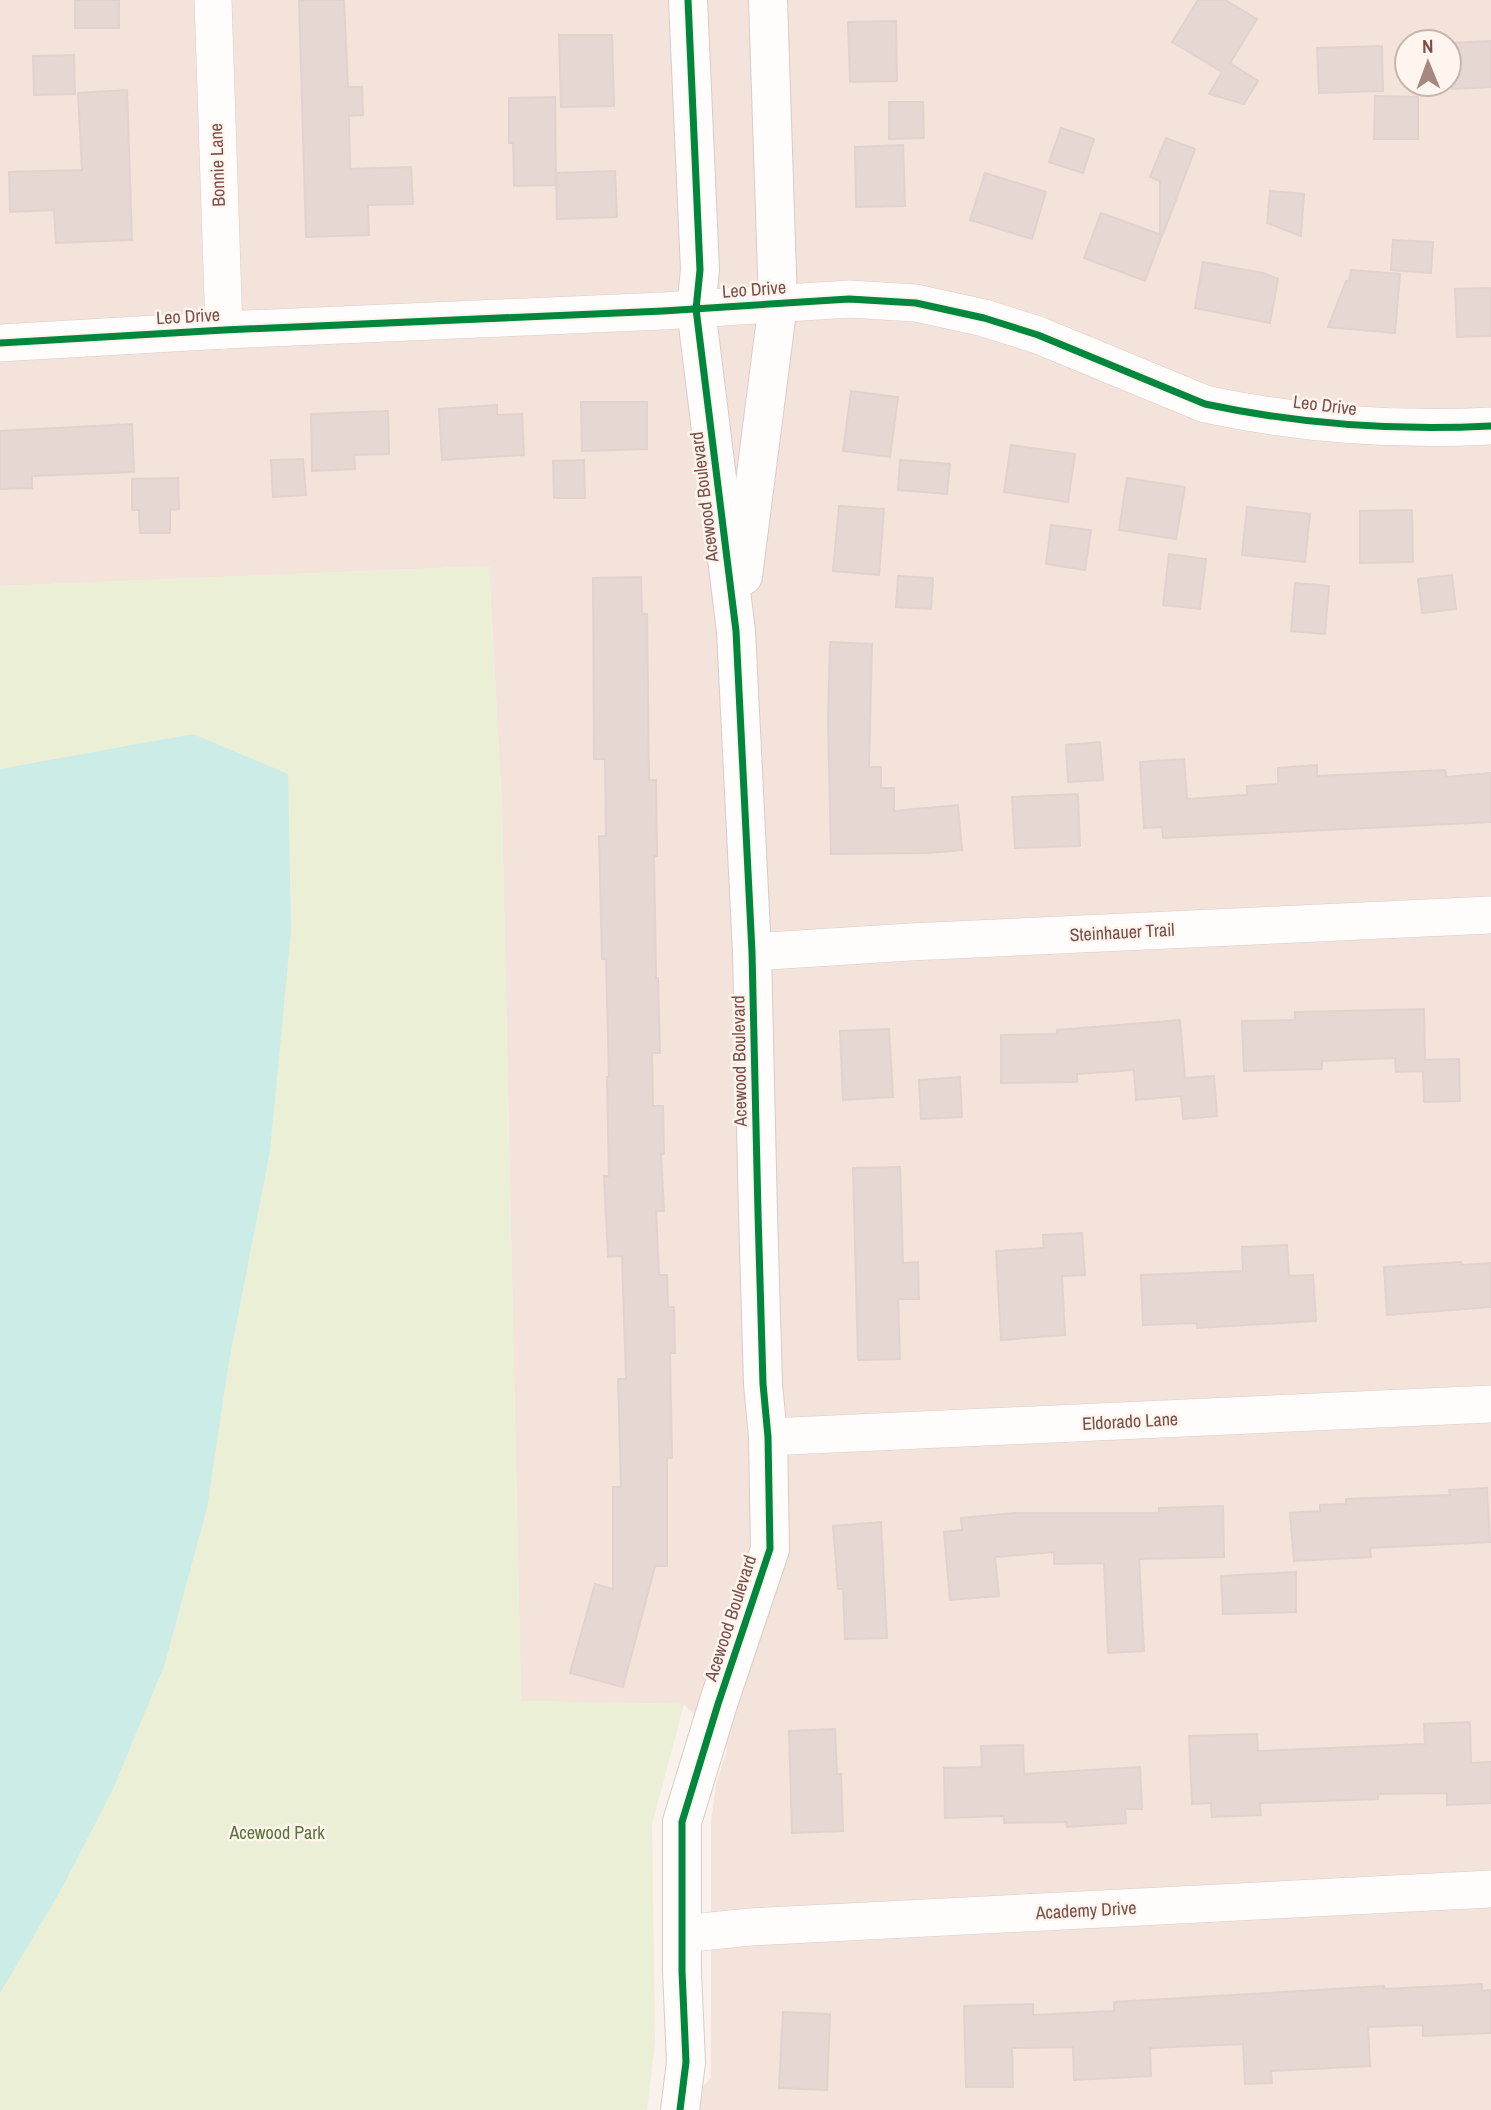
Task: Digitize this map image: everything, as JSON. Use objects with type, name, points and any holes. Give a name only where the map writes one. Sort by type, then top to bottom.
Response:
[{"type":"street","name":"Bonnie Lane","points":[[213,0],[224,330]]},
{"type":"street","name":"Acewood Boulevard","points":[[680,2110],[686,2062],[682,1822],[769,1549],[768,1437],[763,1384],[752,952],[736,631],[696,309],[700,270],[688,0]]},
{"type":"street","name":"Acewood Boulevard","points":[[736,631],[778,303],[768,0]]},
{"type":"street","name":"Leo Drive","points":[[0,343],[849,299],[916,303],[984,318],[1038,335],[1205,404],[1232,410],[1357,425],[1491,426]]},
{"type":"street","name":"Steinhauer Trail","points":[[752,952],[924,941],[1491,915]]},
{"type":"street","name":"Eldorado Lane","points":[[768,1437],[1491,1404]]},
{"type":"street","name":"Academy Drive","points":[[682,1934],[750,1927],[1491,1889]]},
{"type":"shaded area","points":[[0,0],[1491,0],[1491,2110],[685,2110],[711,2077],[711,1823],[716,1785],[727,1750],[684,1704],[521,1701],[502,809],[489,566],[0,586]]},
{"type":"green space","name":"Acewood Park","points":[[489,566],[502,809],[521,1701],[684,1704],[652,1824],[655,2043],[647,2110],[0,2110],[0,586]]},
{"type":"water","points":[[193,734],[288,774],[291,931],[270,1151],[229,1361],[207,1508],[164,1666],[113,1789],[62,1888],[0,1993],[0,769]]},
{"type":"building","points":[[75,0],[119,0],[119,28],[75,28]]},
{"type":"building","points":[[299,0],[344,0],[348,87],[362,87],[363,115],[349,116],[350,169],[411,167],[413,204],[368,205],[369,235],[306,237]]},
{"type":"building","points":[[1198,0],[1225,0],[1257,19],[1230,63],[1258,81],[1244,104],[1209,94],[1222,72],[1172,42]]},
{"type":"building","points":[[896,21],[897,81],[850,82],[848,22]]},
{"type":"building","points":[[559,35],[612,35],[614,106],[561,107]]},
{"type":"building","points":[[1491,41],[1491,87],[1463,88],[1463,42]]},
{"type":"building","points":[[1382,46],[1383,91],[1319,93],[1317,48]]},
{"type":"building","points":[[74,55],[75,94],[34,95],[33,56]]},
{"type":"building","points":[[127,90],[132,240],[56,243],[54,210],[10,212],[9,172],[82,170],[78,93]]},
{"type":"building","points":[[1375,96],[1418,98],[1418,139],[1374,139]]},
{"type":"building","points":[[555,97],[556,185],[514,186],[513,143],[509,143],[509,98]]},
{"type":"building","points":[[889,102],[923,102],[924,138],[889,139]]},
{"type":"building","points":[[1061,128],[1094,139],[1083,173],[1049,162]]},
{"type":"building","points":[[1166,138],[1195,149],[1163,234],[1160,233],[1160,181],[1150,177]]},
{"type":"building","points":[[903,145],[905,206],[856,207],[855,147]]},
{"type":"building","points":[[615,171],[617,217],[557,219],[556,173]]},
{"type":"building","points":[[985,173],[1046,192],[1032,239],[970,220]]},
{"type":"building","points":[[1270,191],[1304,194],[1301,236],[1267,223]]},
{"type":"building","points":[[1101,213],[1162,235],[1145,281],[1084,258]]},
{"type":"building","points":[[1393,240],[1433,242],[1431,273],[1391,270]]},
{"type":"building","points":[[1203,262],[1263,273],[1278,279],[1270,323],[1195,308]]},
{"type":"building","points":[[1351,270],[1400,274],[1395,333],[1328,327],[1346,281],[1349,281]]},
{"type":"building","points":[[1491,288],[1491,336],[1457,337],[1455,289]]},
{"type":"building","points":[[851,391],[898,397],[890,457],[843,451]]},
{"type":"building","points":[[581,402],[647,402],[647,449],[582,451]]},
{"type":"building","points":[[497,405],[497,415],[522,414],[524,455],[442,460],[439,409]]},
{"type":"building","points":[[388,411],[389,454],[354,455],[355,469],[312,471],[311,414]]},
{"type":"building","points":[[132,424],[134,472],[32,476],[32,488],[0,489],[0,431]]},
{"type":"building","points":[[1011,445],[1075,454],[1068,502],[1004,492]]},
{"type":"building","points":[[303,459],[306,495],[273,497],[271,460]]},
{"type":"building","points":[[584,460],[585,498],[554,498],[553,461]]},
{"type":"building","points":[[900,460],[950,464],[947,494],[898,490]]},
{"type":"building","points":[[178,478],[179,509],[170,510],[170,533],[140,533],[139,510],[132,510],[132,479]]},
{"type":"building","points":[[1127,478],[1185,487],[1176,539],[1119,530]]},
{"type":"building","points":[[839,506],[884,509],[879,575],[833,571]]},
{"type":"building","points":[[1247,507],[1310,514],[1305,562],[1242,555]]},
{"type":"building","points":[[1412,510],[1413,562],[1360,563],[1360,511]]},
{"type":"building","points":[[1051,525],[1091,530],[1085,570],[1046,564]]},
{"type":"building","points":[[1169,554],[1206,559],[1200,609],[1163,605]]},
{"type":"building","points":[[1452,575],[1456,609],[1422,613],[1418,579]]},
{"type":"building","points":[[898,576],[933,578],[931,609],[896,607]]},
{"type":"building","points":[[641,577],[642,614],[647,614],[649,780],[656,780],[657,856],[654,856],[660,1053],[652,1053],[653,1106],[663,1106],[664,1154],[661,1154],[664,1211],[656,1211],[659,1275],[667,1275],[668,1307],[674,1307],[675,1353],[670,1353],[672,1458],[667,1458],[667,1566],[655,1566],[623,1687],[570,1673],[595,1584],[613,1589],[613,1487],[621,1487],[618,1379],[626,1379],[622,1256],[608,1257],[604,1176],[609,1176],[609,1077],[606,959],[602,959],[599,836],[606,836],[605,759],[594,759],[593,578]]},
{"type":"building","points":[[1295,583],[1329,586],[1325,634],[1291,631]]},
{"type":"building","points":[[830,642],[872,644],[869,767],[881,767],[881,788],[894,788],[894,811],[958,805],[962,850],[831,854],[828,722]]},
{"type":"building","points":[[1100,742],[1103,780],[1068,782],[1066,745]]},
{"type":"building","points":[[1184,759],[1187,799],[1247,795],[1247,786],[1278,784],[1278,768],[1317,765],[1317,776],[1445,770],[1446,777],[1491,773],[1491,822],[1163,838],[1162,827],[1144,828],[1140,762]]},
{"type":"building","points":[[1078,794],[1080,846],[1015,848],[1012,797]]},
{"type":"building","points":[[1424,1009],[1425,1060],[1459,1059],[1460,1101],[1424,1102],[1423,1071],[1396,1072],[1395,1058],[1322,1061],[1322,1069],[1244,1071],[1242,1021],[1295,1020],[1295,1012]]},
{"type":"building","points":[[1180,1020],[1185,1078],[1214,1076],[1217,1116],[1183,1119],[1181,1096],[1136,1100],[1134,1070],[1077,1074],[1077,1082],[1001,1083],[1001,1035],[1057,1034],[1057,1030]]},
{"type":"building","points":[[889,1029],[893,1097],[843,1100],[840,1031]]},
{"type":"building","points":[[960,1077],[962,1117],[921,1119],[919,1080]]},
{"type":"building","points":[[900,1167],[903,1263],[918,1262],[919,1299],[898,1299],[900,1359],[858,1360],[853,1168]]},
{"type":"building","points":[[1082,1233],[1085,1275],[1062,1276],[1065,1335],[1001,1340],[996,1251],[1044,1248],[1043,1235]]},
{"type":"building","points":[[1287,1245],[1289,1276],[1313,1275],[1316,1321],[1197,1328],[1197,1323],[1143,1325],[1141,1275],[1243,1271],[1242,1247]]},
{"type":"building","points":[[1461,1262],[1461,1265],[1491,1263],[1491,1307],[1387,1315],[1384,1267]]},
{"type":"building","points":[[1487,1488],[1490,1542],[1370,1548],[1371,1557],[1294,1561],[1290,1513],[1320,1511],[1320,1505],[1346,1504],[1346,1499],[1450,1495],[1449,1490]]},
{"type":"building","points":[[1223,1506],[1224,1557],[1139,1559],[1144,1651],[1108,1653],[1104,1563],[1054,1564],[1054,1552],[995,1557],[999,1596],[950,1600],[944,1532],[962,1530],[961,1518],[1015,1513],[1159,1513],[1159,1508]]},
{"type":"building","points":[[881,1522],[887,1638],[845,1639],[843,1589],[838,1589],[833,1526]]},
{"type":"building","points":[[1296,1572],[1296,1612],[1223,1614],[1221,1576]]},
{"type":"building","points":[[1470,1722],[1471,1763],[1491,1762],[1491,1803],[1447,1805],[1447,1793],[1378,1794],[1378,1799],[1260,1803],[1261,1815],[1212,1817],[1211,1803],[1192,1804],[1189,1736],[1257,1734],[1258,1751],[1425,1744],[1424,1724]]},
{"type":"building","points":[[835,1729],[837,1774],[841,1774],[843,1831],[792,1833],[789,1731]]},
{"type":"building","points":[[1023,1745],[1024,1774],[1140,1767],[1142,1809],[1125,1809],[1126,1823],[1067,1827],[1066,1822],[1004,1823],[1004,1816],[945,1818],[944,1768],[982,1767],[981,1746]]},
{"type":"building","points":[[1482,1984],[1482,1991],[1491,1990],[1491,2033],[1423,2036],[1423,2025],[1368,2027],[1370,2066],[1271,2071],[1272,2083],[1245,2084],[1243,2044],[1150,2048],[1151,2076],[1074,2080],[1073,2047],[1012,2048],[1013,2087],[966,2087],[964,2006],[1033,2004],[1033,2015],[1114,2011],[1114,2002],[1384,1986],[1384,1989]]},
{"type":"building","points":[[783,2012],[830,2014],[827,2090],[779,2088]]},
{"type":"cycle path","points":[[680,2110],[686,2062],[682,1971],[682,1822],[770,1549],[752,952],[736,631],[696,309],[700,270],[688,0]]},
{"type":"cycle path","points":[[0,343],[224,330],[663,311],[849,299],[916,303],[984,318],[1038,335],[1205,404],[1240,411],[1383,427],[1491,426]]}]
